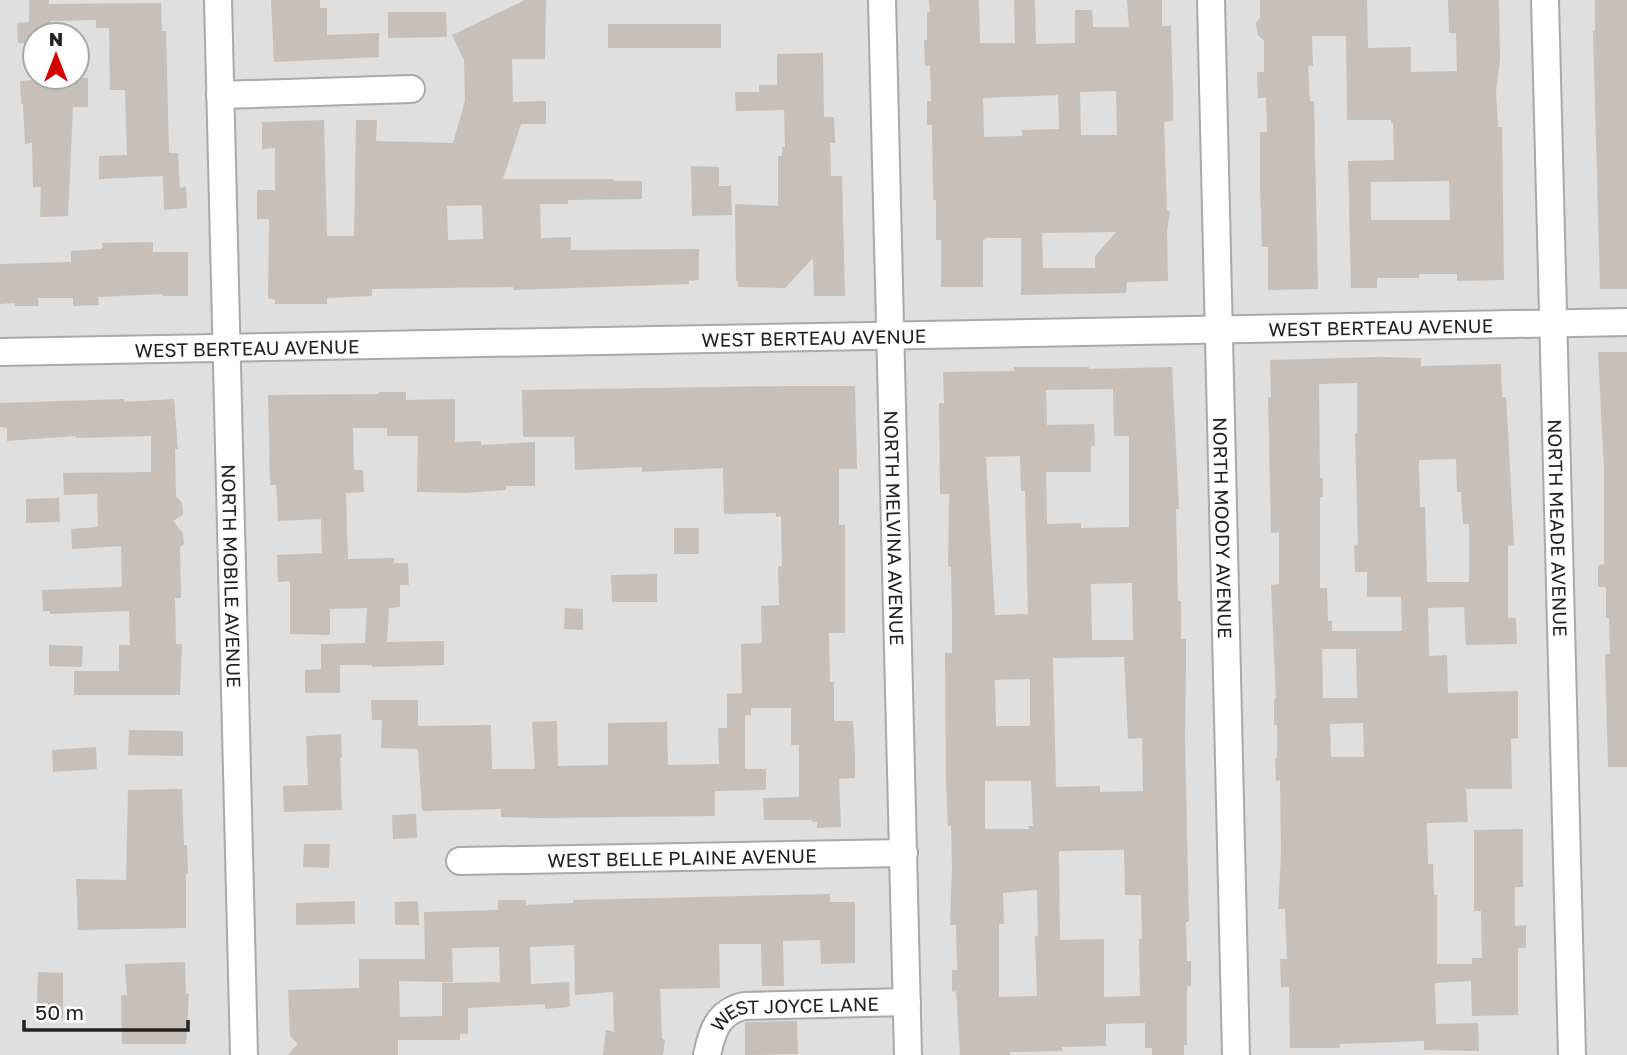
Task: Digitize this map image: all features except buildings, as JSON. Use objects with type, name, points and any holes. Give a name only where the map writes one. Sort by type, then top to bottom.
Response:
[{"type":"street","name":"NORTH MOBILE AVENUE","points":[[218,0],[244,1055]]},
{"type":"street","name":"NORTH MELVINA AVENUE","points":[[882,0],[908,1055]]},
{"type":"street","name":"NORTH MOODY AVENUE","points":[[1211,0],[1236,1055]]},
{"type":"street","name":"NORTH MEADE AVENUE","points":[[1545,0],[1572,1055]]},
{"type":"street","points":[[220,95],[411,89]]},
{"type":"street","name":"WEST BERTEAU AVENUE","points":[[0,352],[1627,322]]},
{"type":"street","name":"WEST BELLE PLAINE AVENUE","points":[[460,861],[904,853]]},
{"type":"street","name":"WEST JOYCE LANE","points":[[707,1055],[717,1021],[734,1008],[907,1002]]},
{"type":"shaded area","points":[[0,0],[1627,0],[1627,1055],[0,1055]]}]
